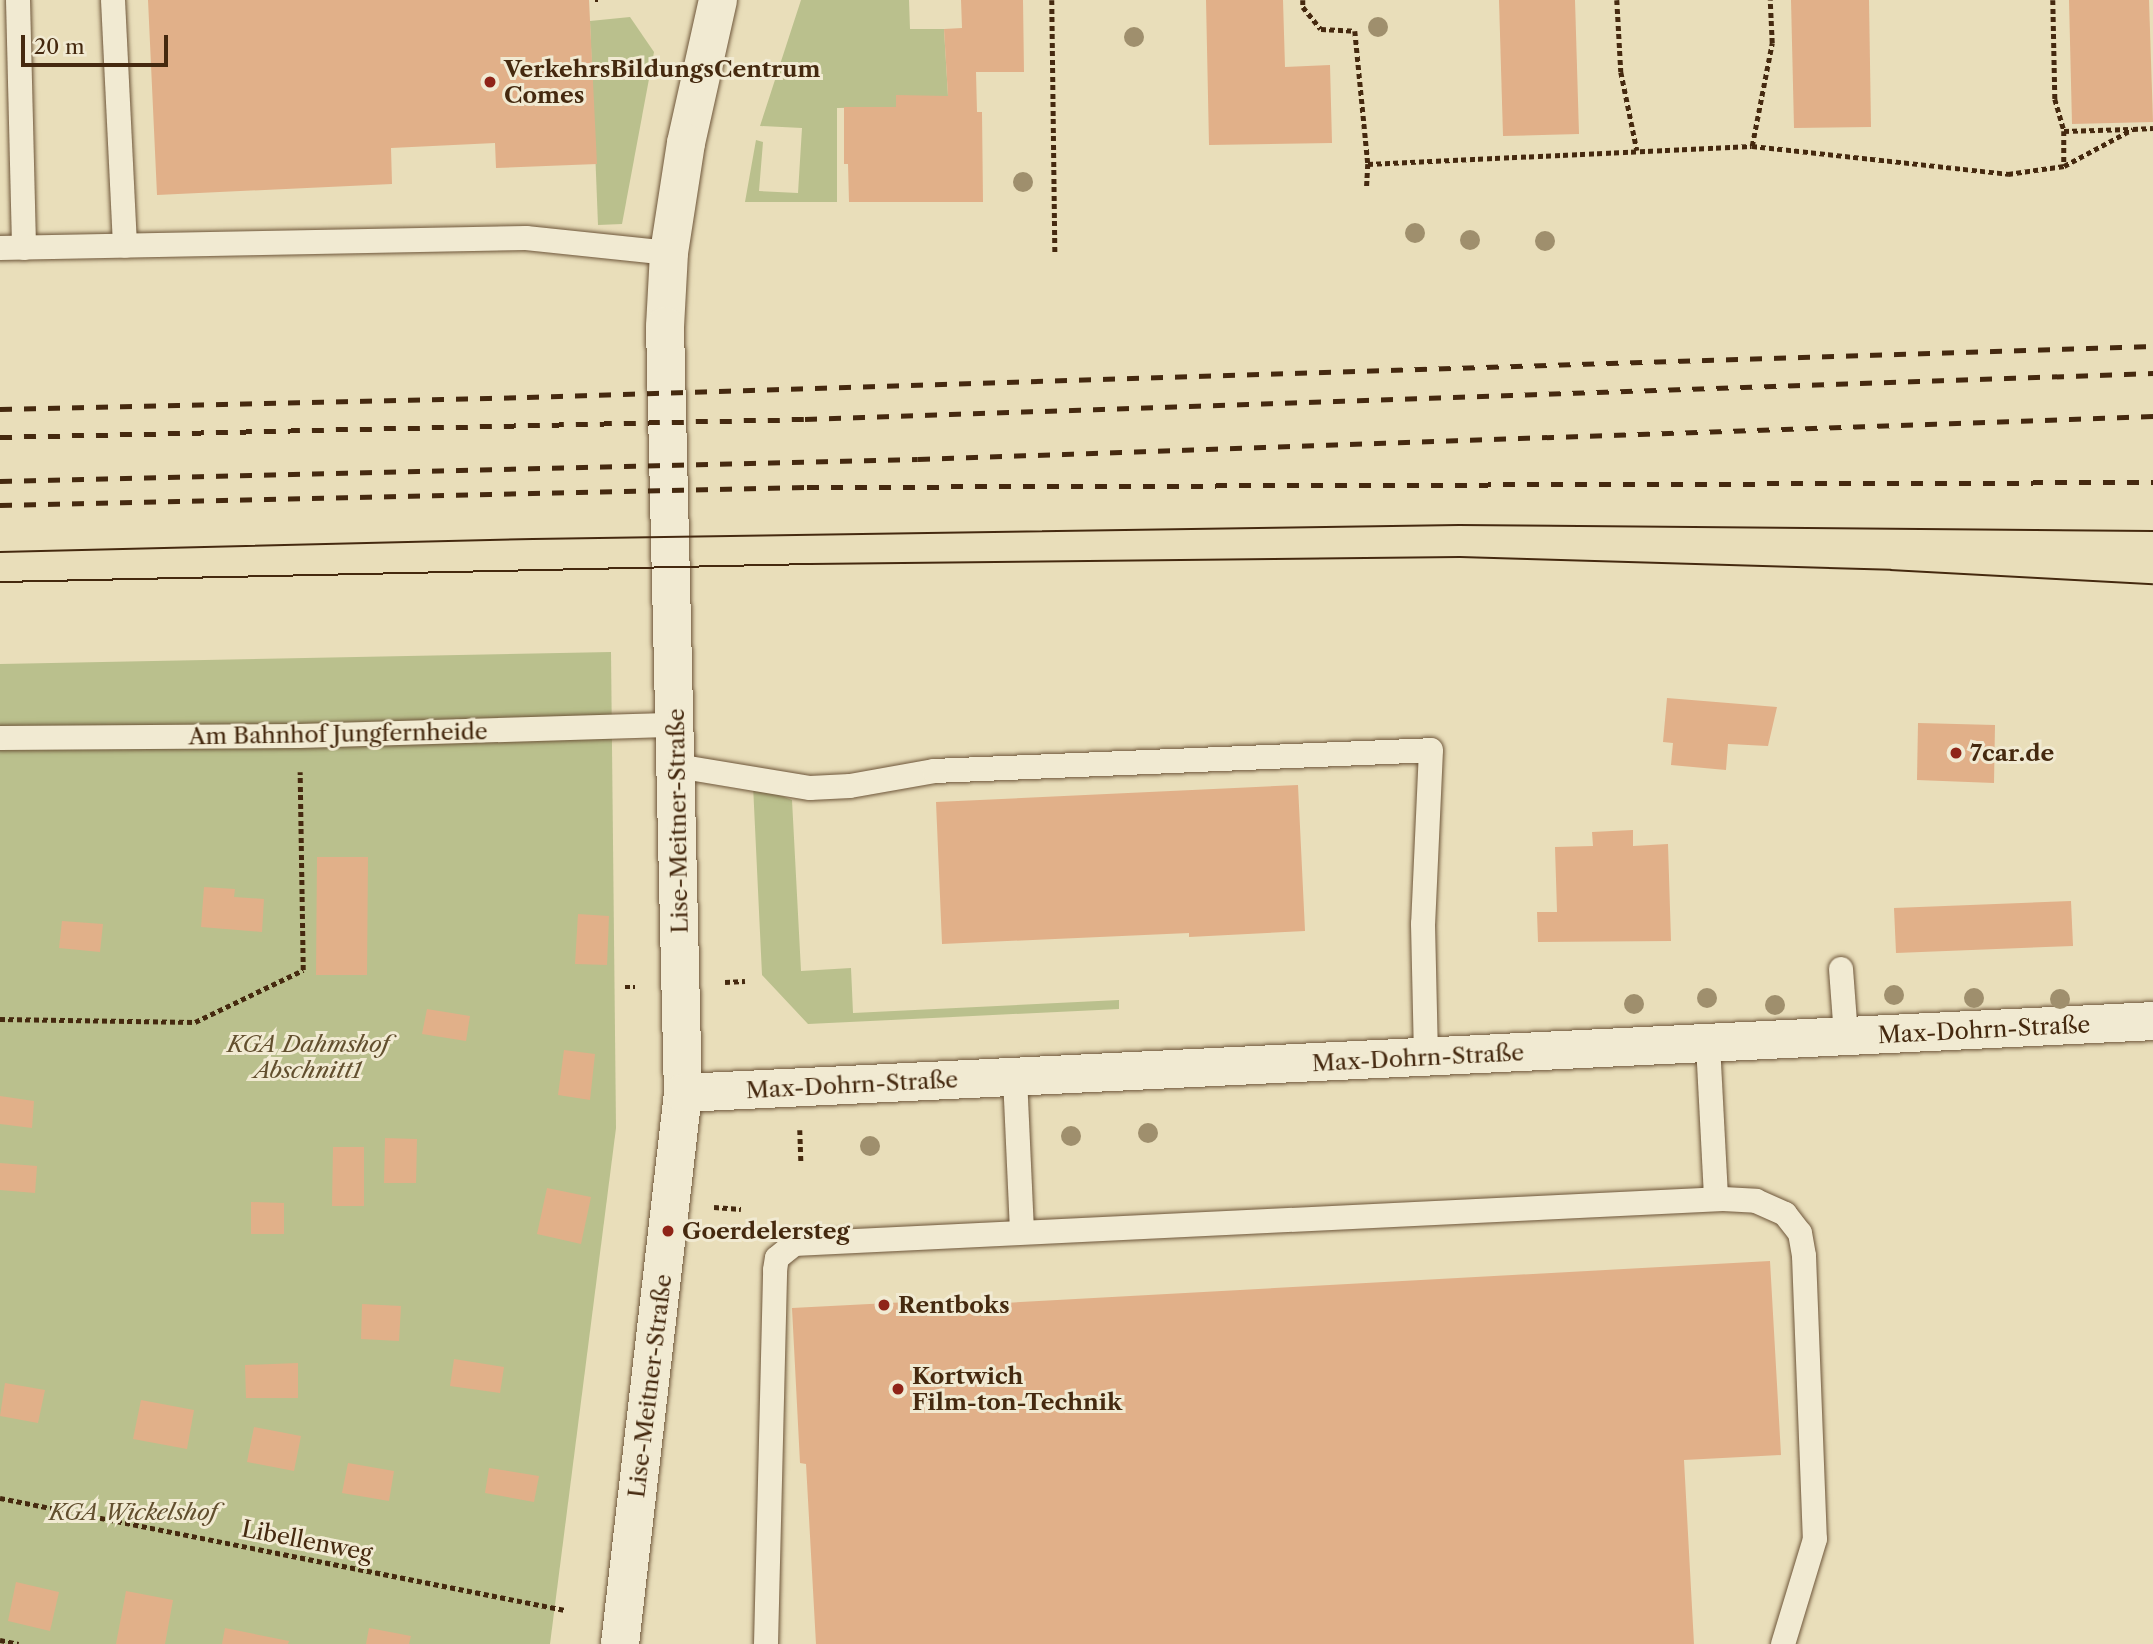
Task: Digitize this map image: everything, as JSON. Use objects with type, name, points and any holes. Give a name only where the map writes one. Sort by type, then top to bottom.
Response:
[{"type":"main road","name":"Lise-Meitner-Straße","points":[[620,1644],[683,1093],[665,326],[669,253],[686,143],[718,0]]},
{"type":"main road","name":"Max-Dohrn-Straße","points":[[683,1093],[2153,1021]]},
{"type":"lane","points":[[18,0],[12,248],[526,237],[669,253]]},
{"type":"lane","points":[[113,0],[125,246]]},
{"type":"lane","name":"Am Bahnhof Jungfernheide","points":[[0,738],[299,736],[676,725]]},
{"type":"lane","points":[[677,766],[810,788],[850,786],[934,771],[1431,750],[1423,924],[1426,1058]]},
{"type":"lane","points":[[1841,970],[1846,1036]]},
{"type":"lane","points":[[1708,1044],[1716,1199]]},
{"type":"lane","points":[[1015,1077],[1023,1232]]},
{"type":"lane","points":[[766,1644],[777,1258],[785,1250],[804,1243],[1716,1199],[1756,1201],[1786,1214],[1800,1233],[1804,1256],[1815,1539],[1783,1644]]},
{"type":"path","points":[[1052,0],[1055,252]]},
{"type":"path","points":[[1303,0],[1303,7],[1321,29],[1355,31],[1368,164],[1367,186]]},
{"type":"path","points":[[1617,0],[1620,72],[1637,150]]},
{"type":"path","points":[[1752,146],[1772,43],[1770,0]]},
{"type":"path","points":[[2053,0],[2055,99],[2064,131],[2064,166]]},
{"type":"path","points":[[1368,164],[1752,146],[2008,174],[2064,166],[2133,128]]},
{"type":"path","points":[[2064,131],[2153,128]]},
{"type":"path","points":[[0,1019],[195,1022],[303,970],[299,736]]},
{"type":"path","name":"Libellenweg","points":[[0,1498],[565,1610]]},
{"type":"path","points":[[0,1640],[19,1644]]},
{"type":"green space","points":[[801,0],[909,0],[910,29],[944,29],[948,96],[897,96],[896,107],[837,108],[837,202],[745,202],[756,140],[763,142],[759,191],[798,193],[802,128],[760,126]]},
{"type":"green space","points":[[630,17],[654,52],[622,224],[598,225],[590,21]]},
{"type":"green space","name":"KGA Dahmshof Abschnitt1","points":[[611,652],[616,1128],[550,1644],[0,1644],[0,664]]},
{"type":"green space","points":[[753,785],[792,800],[801,971],[851,968],[853,1013],[1119,1000],[1119,1009],[808,1024],[762,975]]},
{"type":"building","points":[[148,0],[589,0],[597,164],[496,168],[495,143],[391,148],[392,184],[157,195]]},
{"type":"building","points":[[961,0],[1023,0],[1024,72],[976,72],[977,112],[982,112],[983,202],[849,202],[848,164],[844,164],[844,107],[896,107],[896,95],[948,96],[944,29],[962,28]]},
{"type":"building","points":[[1206,0],[1283,0],[1285,67],[1330,65],[1332,143],[1209,145]]},
{"type":"building","points":[[1499,0],[1575,0],[1579,134],[1503,136]]},
{"type":"building","points":[[1791,0],[1869,0],[1871,127],[1794,128]]},
{"type":"building","points":[[2069,0],[2149,0],[2153,122],[2072,124]]},
{"type":"building","points":[[1667,698],[1777,707],[1768,746],[1728,744],[1726,770],[1671,765],[1673,743],[1663,742]]},
{"type":"building","name":"7car.de","points":[[1918,723],[1995,725],[1994,783],[1917,780]]},
{"type":"building","points":[[1298,785],[1305,931],[1189,937],[1189,933],[942,944],[936,802]]},
{"type":"building","points":[[1633,830],[1633,846],[1668,844],[1671,941],[1538,942],[1537,912],[1557,912],[1555,847],[1593,846],[1592,832]]},
{"type":"building","points":[[317,857],[368,857],[367,975],[316,975]]},
{"type":"building","points":[[204,887],[235,889],[234,897],[264,899],[262,932],[201,927]]},
{"type":"building","points":[[2071,901],[2073,946],[1896,953],[1894,908]]},
{"type":"building","points":[[578,914],[609,916],[607,965],[575,964]]},
{"type":"building","points":[[62,921],[103,924],[100,952],[59,948]]},
{"type":"building","points":[[427,1009],[470,1016],[466,1041],[422,1034]]},
{"type":"building","points":[[564,1050],[595,1054],[590,1100],[558,1095]]},
{"type":"building","points":[[0,1096],[34,1101],[32,1128],[0,1124]]},
{"type":"building","points":[[385,1138],[417,1139],[416,1183],[384,1183]]},
{"type":"building","points":[[333,1147],[364,1147],[364,1206],[332,1206]]},
{"type":"building","points":[[0,1163],[37,1166],[35,1193],[0,1190]]},
{"type":"building","points":[[547,1188],[591,1197],[581,1244],[537,1234]]},
{"type":"building","points":[[251,1202],[284,1203],[284,1234],[251,1234]]},
{"type":"building","points":[[1770,1261],[1781,1455],[1684,1460],[1694,1644],[816,1644],[806,1464],[800,1463],[792,1308],[947,1300],[948,1306]]},
{"type":"building","points":[[362,1304],[401,1306],[399,1341],[361,1339]]},
{"type":"building","points":[[454,1359],[504,1367],[500,1393],[450,1386]]},
{"type":"building","points":[[298,1363],[298,1398],[246,1398],[245,1365]]},
{"type":"building","points":[[5,1383],[45,1390],[38,1423],[0,1416]]},
{"type":"building","points":[[141,1400],[194,1410],[187,1449],[133,1439]]},
{"type":"building","points":[[254,1427],[301,1436],[294,1471],[247,1462]]},
{"type":"building","points":[[348,1463],[394,1471],[389,1501],[342,1493]]},
{"type":"building","points":[[489,1468],[539,1476],[534,1502],[485,1493]]},
{"type":"building","points":[[16,1582],[59,1592],[50,1631],[8,1621]]},
{"type":"building","points":[[126,1591],[173,1600],[165,1644],[116,1644]]},
{"type":"building","points":[[225,1628],[289,1641],[288,1644],[222,1644]]},
{"type":"building","points":[[369,1628],[411,1636],[409,1644],[366,1644]]},
{"type":"tram line","points":[[0,552],[533,539],[1459,525],[2153,531]]},
{"type":"tram line","points":[[0,582],[810,564],[1460,557],[1891,570],[2153,584]]},
{"type":"railway","points":[[0,409],[527,397],[2153,346]]},
{"type":"railway","points":[[0,437],[805,419],[2153,373]]},
{"type":"railway","points":[[0,481],[918,459],[2153,416]]},
{"type":"railway","points":[[0,505],[807,487],[2153,482]]},
{"type":"place","name":"VerkehrsBildungsCentrum Comes","points":[[490,82]]},
{"type":"place","name":"7car.de","points":[[1956,753]]},
{"type":"place","name":"Goerdelersteg","points":[[668,1231]]},
{"type":"place","name":"Rentboks","points":[[884,1305]]},
{"type":"place","name":"Kortwich Film-ton-Technik","points":[[898,1389]]},
{"type":"park label","name":"KGA Wickelshof","points":[[133,1512]]}]
